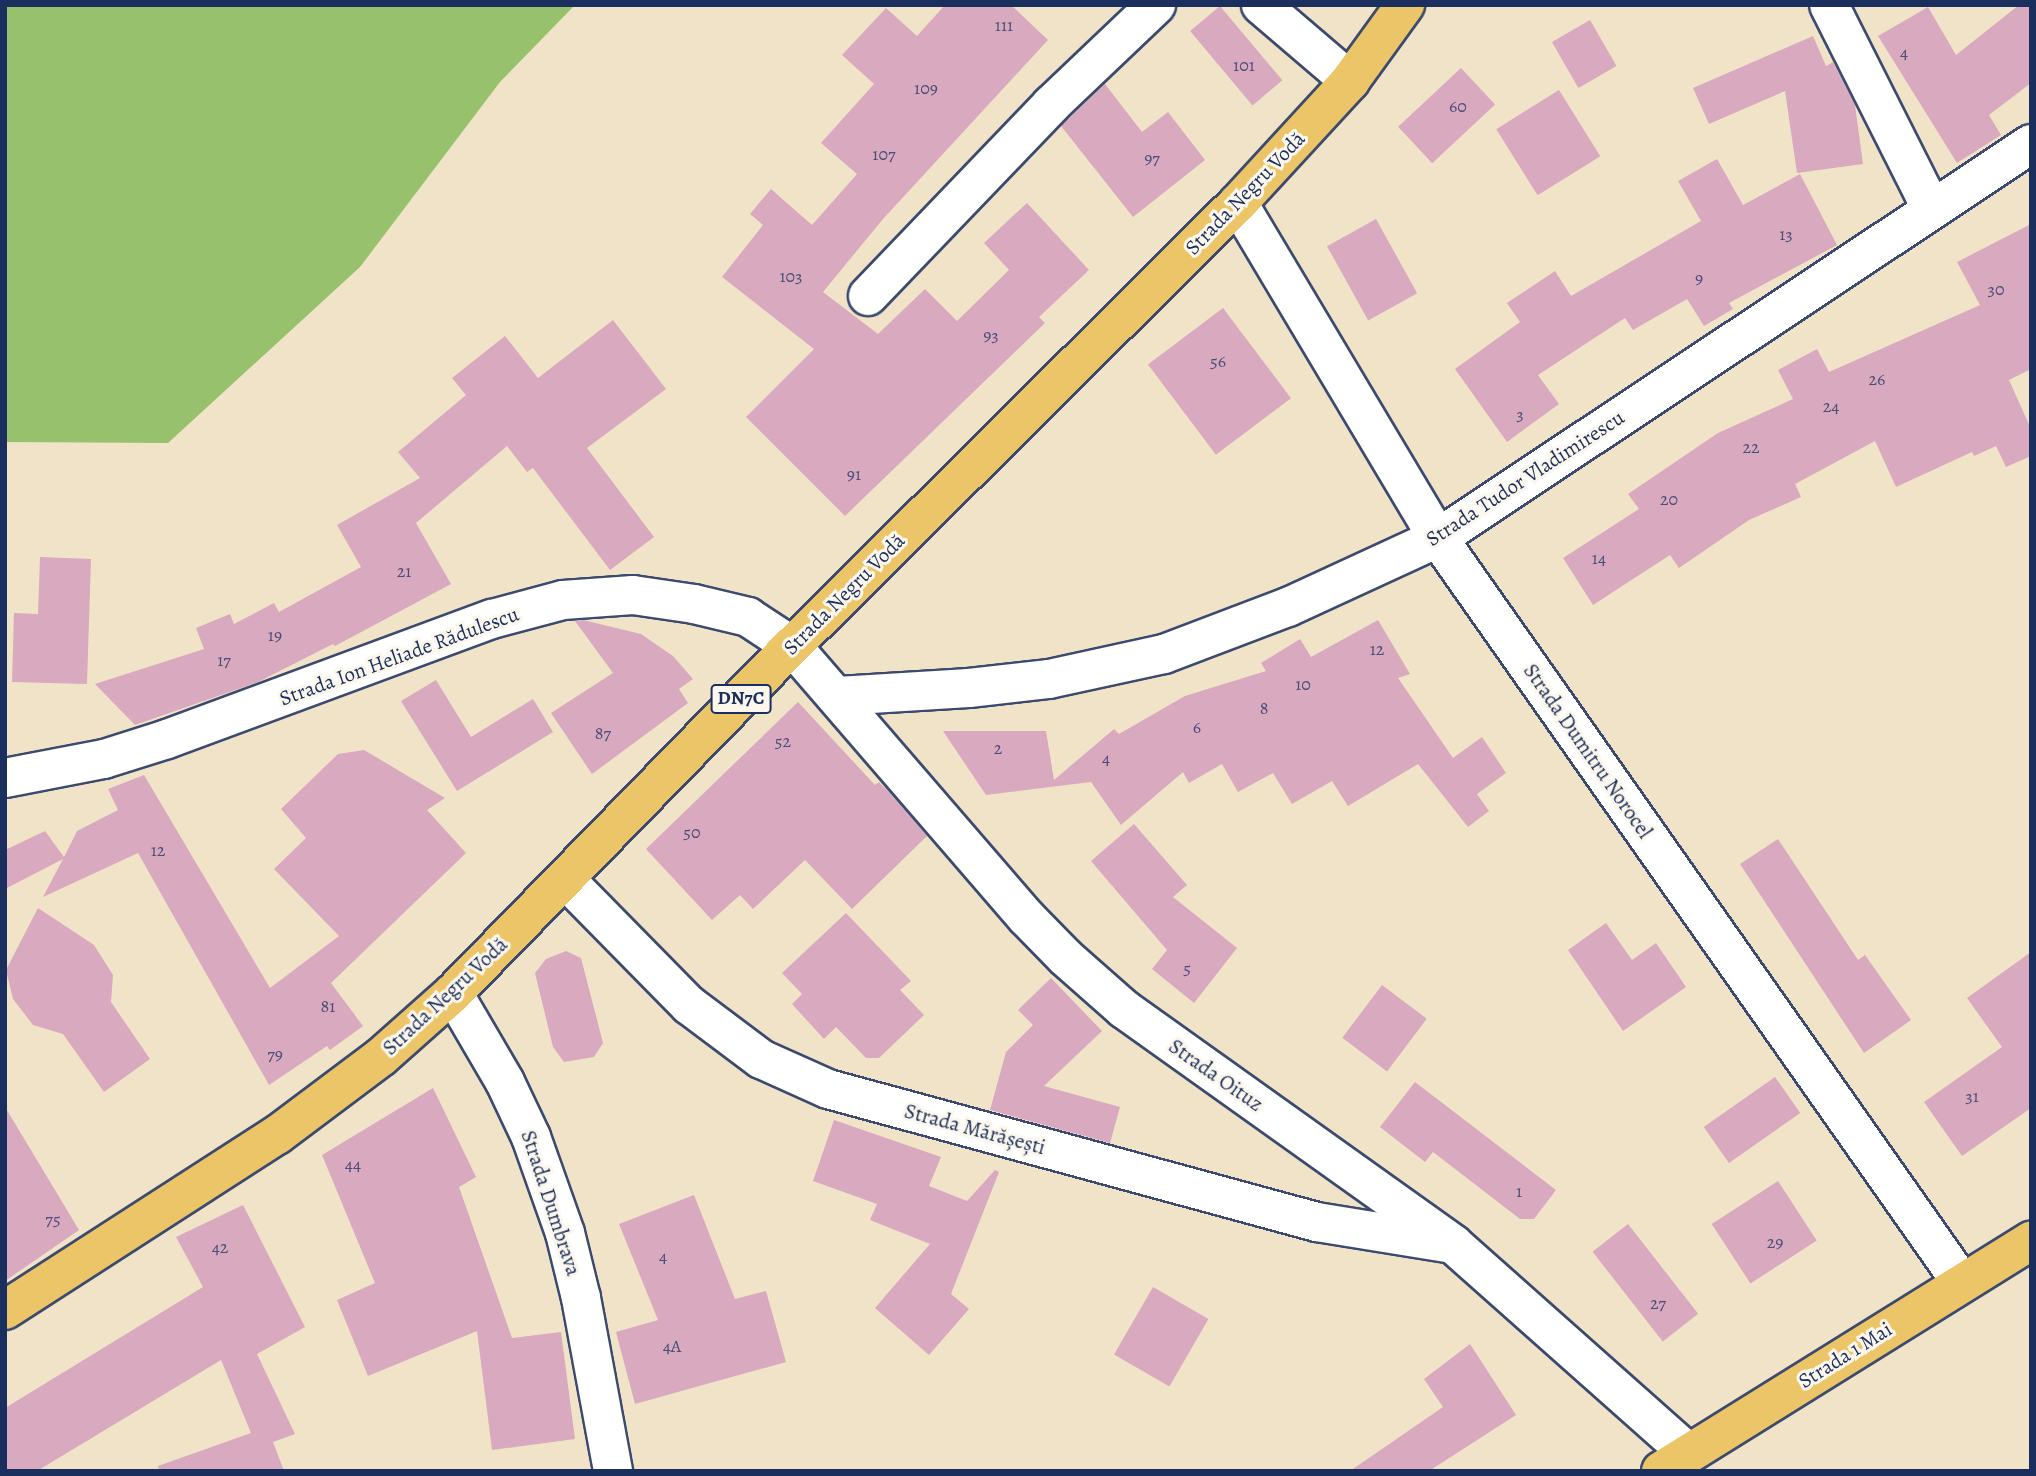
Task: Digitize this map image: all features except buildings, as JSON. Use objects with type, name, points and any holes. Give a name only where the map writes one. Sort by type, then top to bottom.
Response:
[{"type":"main road","name":"Strada Negru Vodă","points":[[5,1310],[276,1135],[381,1056],[453,993],[792,646],[1238,203],[1350,81],[1405,5]]},
{"type":"main road","name":"Strada 1 Mai","points":[[1674,1462],[2031,1241]]},
{"type":"street","points":[[868,296],[1051,105],[1156,5]]},
{"type":"street","points":[[1261,5],[1350,81]]},
{"type":"street","points":[[1829,5],[1931,210]]},
{"type":"street","name":"Strada Tudor Vladimirescu","points":[[838,696],[968,688],[1049,679],[1164,654],[1288,607],[1438,538],[2031,144]]},
{"type":"street","name":"Strada Dumitru Norocel","points":[[1238,203],[1438,538],[1962,1283]]},
{"type":"street","name":"Strada Ion Heliade Rădulescu","points":[[5,778],[104,759],[167,739],[492,619],[563,600],[633,595],[694,604],[748,617],[792,646]]},
{"type":"street","name":"Strada Oituz","points":[[792,646],[838,696],[1026,917],[1065,957],[1125,1010],[1453,1244],[1674,1462]]},
{"type":"street","name":"Strada Mărășești","points":[[565,879],[689,1005],[761,1059],[828,1089],[1317,1222],[1453,1244]]},
{"type":"street","name":"Strada Dumbrava","points":[[453,993],[505,1082],[531,1137],[565,1233],[582,1298],[613,1471]]},
{"type":"street","points":[[1317,1222],[1329,1194],[1337,1161]]},
{"type":"green space","points":[[5,5],[575,5],[500,82],[360,267],[168,443],[5,442]]}]
